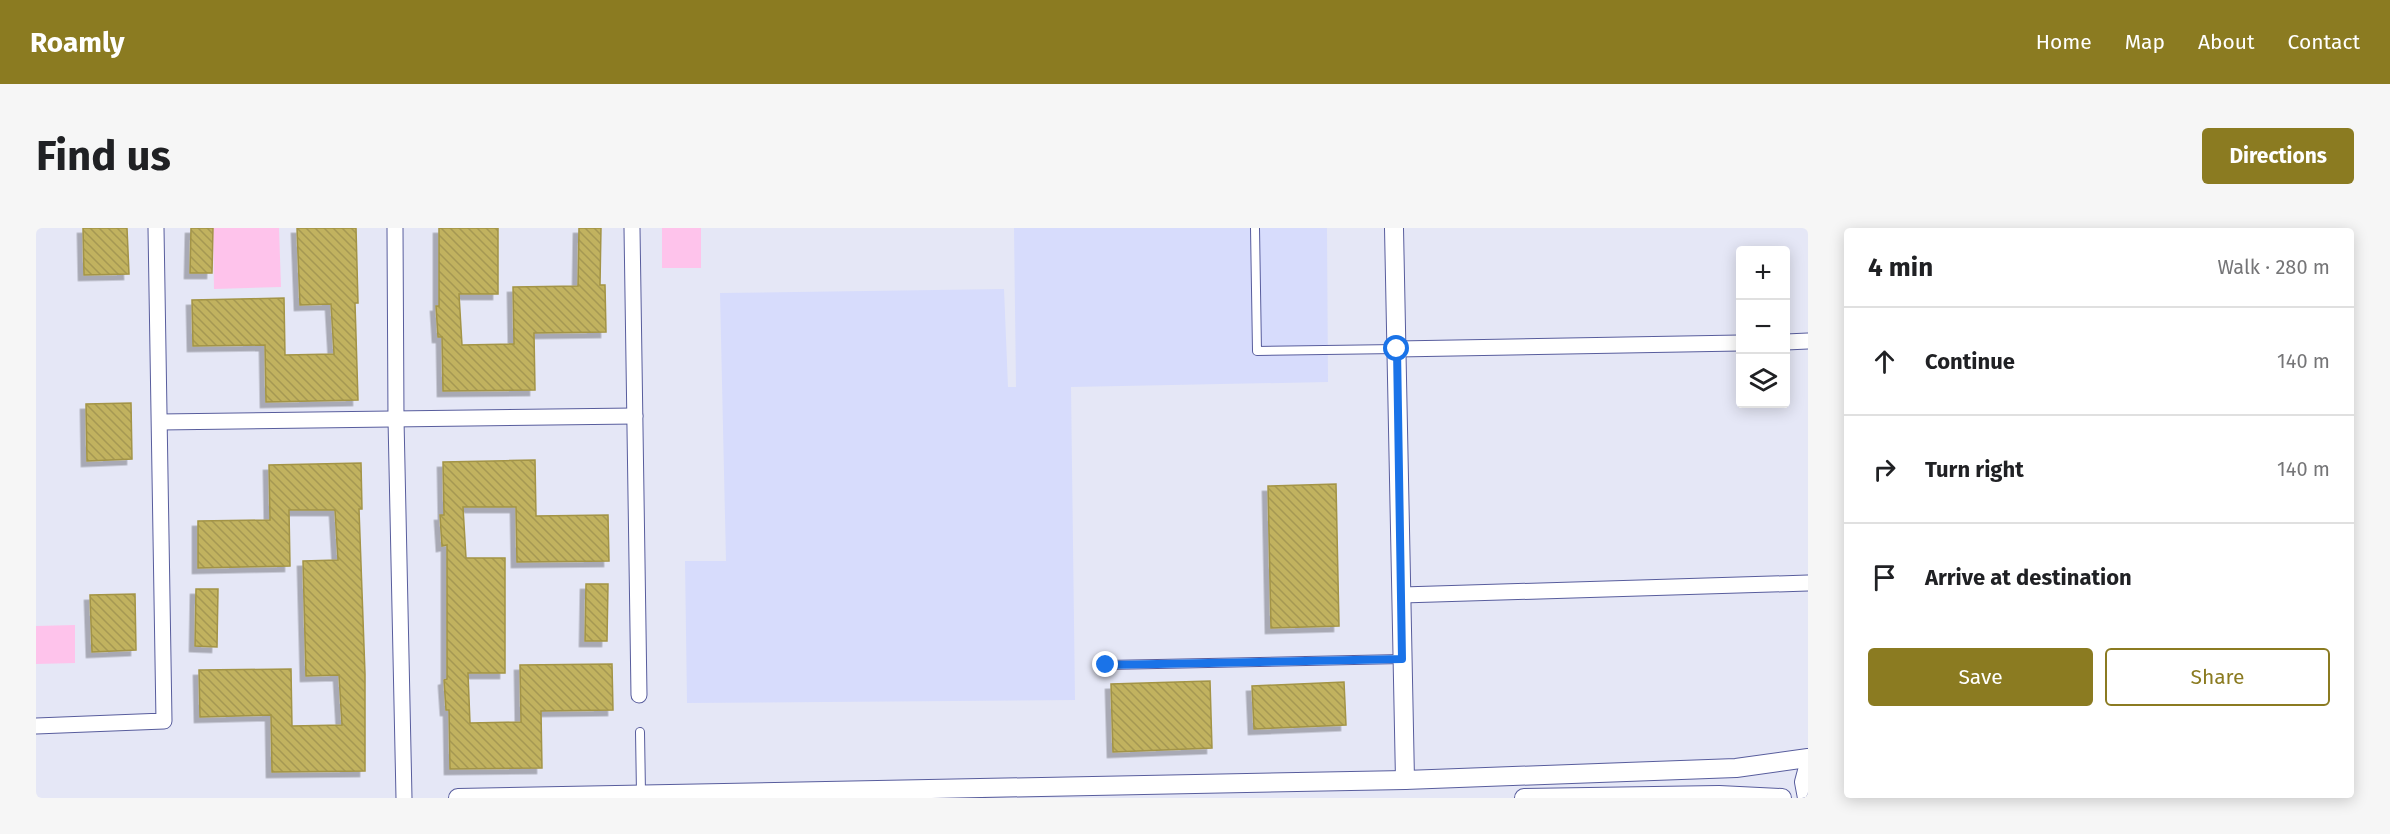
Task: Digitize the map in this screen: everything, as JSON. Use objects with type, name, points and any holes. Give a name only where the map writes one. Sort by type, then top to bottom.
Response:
[{"type":"street","points":[[36,726],[164,721],[156,228]]},
{"type":"street","points":[[395,228],[396,419],[404,798]]},
{"type":"street","points":[[632,228],[639,695]]},
{"type":"street","points":[[1394,228],[1405,780]]},
{"type":"street","points":[[1790,342],[1808,341]]},
{"type":"street","points":[[1397,349],[1736,343]]},
{"type":"street","points":[[160,422],[635,416]]},
{"type":"street","points":[[1402,595],[1808,583]]},
{"type":"street","points":[[458,798],[920,793],[1405,780],[1736,768],[1808,758]]},
{"type":"street","points":[[1807,798],[1804,782],[1808,767]]},
{"type":"street","points":[[1524,798],[1719,795],[1782,798]]},
{"type":"lane","points":[[1256,228],[1257,351],[1397,349]]},
{"type":"lane","points":[[1106,665],[1402,659]]},
{"type":"lane","points":[[640,732],[641,795]]},
{"type":"shaded area","points":[[213,228],[279,228],[281,287],[214,289]]},
{"type":"shaded area","points":[[662,228],[701,228],[701,268],[662,268]]},
{"type":"shaded area","points":[[1014,228],[1327,228],[1328,382],[1071,387],[1075,700],[687,703],[685,561],[726,561],[720,293],[1004,289],[1008,387],[1016,387]]},
{"type":"shaded area","points":[[75,625],[75,663],[36,664],[36,626]]},
{"type":"building","points":[[83,228],[127,228],[129,274],[84,275]]},
{"type":"building","points":[[191,228],[213,228],[212,273],[190,273]]},
{"type":"building","points":[[297,228],[356,228],[358,303],[355,303],[358,400],[266,402],[265,345],[193,346],[192,300],[284,298],[285,355],[334,354],[331,304],[300,305]]},
{"type":"building","points":[[439,228],[498,228],[498,294],[459,294],[462,345],[514,344],[513,287],[578,286],[579,228],[601,228],[600,285],[605,285],[606,332],[534,333],[535,390],[443,391],[442,337],[438,337],[436,306],[439,306]]},
{"type":"building","points":[[131,403],[132,459],[87,461],[86,404]]},
{"type":"building","points":[[535,460],[536,516],[608,515],[609,561],[517,562],[516,507],[463,507],[466,558],[505,558],[505,673],[468,673],[470,723],[521,722],[520,665],[612,664],[613,710],[541,711],[542,768],[450,769],[449,710],[446,710],[444,680],[447,679],[447,545],[442,546],[440,515],[444,515],[443,462]]},
{"type":"building","points":[[361,463],[362,509],[359,509],[365,674],[365,771],[272,772],[271,715],[200,717],[199,670],[291,669],[292,726],[342,725],[339,675],[306,676],[303,561],[338,560],[335,510],[289,510],[290,566],[198,568],[198,521],[270,520],[269,465]]},
{"type":"building","points":[[1336,484],[1339,626],[1271,628],[1268,486]]},
{"type":"building","points":[[586,584],[608,584],[607,641],[585,641]]},
{"type":"building","points":[[196,589],[218,589],[217,647],[195,646]]},
{"type":"building","points":[[135,594],[136,650],[92,652],[90,595]]},
{"type":"building","points":[[1210,681],[1212,748],[1113,752],[1111,684]]},
{"type":"building","points":[[1344,682],[1346,725],[1254,729],[1252,686]]},
{"type":"route","points":[[1106,665],[1402,659],[1397,349]]}]
